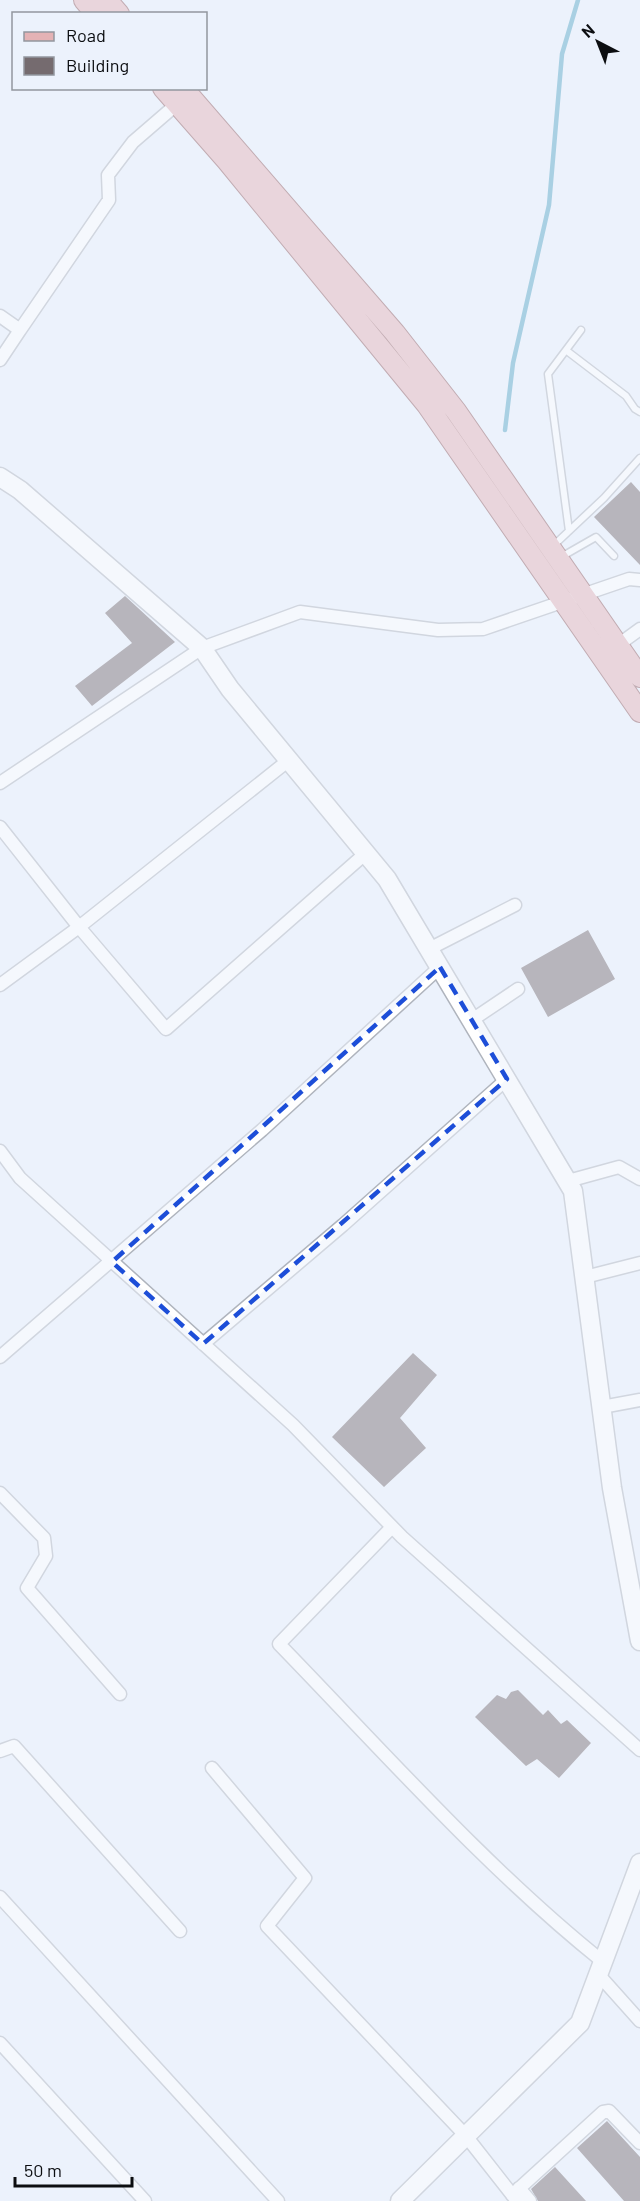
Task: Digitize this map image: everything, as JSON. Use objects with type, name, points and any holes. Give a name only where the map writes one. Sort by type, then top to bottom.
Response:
[{"type":"main road","points":[[84,0],[94,12]]},
{"type":"main road","points":[[107,0],[117,12]]},
{"type":"main road","points":[[180,96],[395,333],[456,411],[640,677]]},
{"type":"main road","points":[[180,96],[227,161],[427,405],[640,712]]},
{"type":"street","points":[[0,360],[109,200],[108,175],[133,141],[180,96]]},
{"type":"street","points":[[0,316],[20,330]]},
{"type":"street","points":[[0,477],[20,490],[202,648],[230,689],[387,879],[568,1181],[573,1191],[612,1488],[640,1641]]},
{"type":"street","points":[[0,783],[202,648],[300,612],[438,630],[483,629],[562,600],[629,579],[640,580]]},
{"type":"street","points":[[618,645],[640,628]]},
{"type":"street","points":[[0,986],[79,927],[289,760]]},
{"type":"street","points":[[0,828],[79,927],[166,1029],[366,853]]},
{"type":"street","points":[[429,949],[515,905]]},
{"type":"street","points":[[0,1357],[262,1130],[440,967]]},
{"type":"street","points":[[472,1020],[519,989]]},
{"type":"street","points":[[203,1344],[344,1226],[507,1078]]},
{"type":"street","points":[[0,1151],[20,1178],[293,1425],[392,1527],[640,1750]]},
{"type":"street","points":[[568,1181],[619,1167],[640,1179]]},
{"type":"street","points":[[585,1277],[640,1263]]},
{"type":"street","points":[[602,1407],[640,1400]]},
{"type":"street","points":[[0,1493],[44,1538],[46,1556],[27,1588],[120,1694]]},
{"type":"street","points":[[392,1527],[279,1644],[494,1863],[571,1937],[600,1968],[640,2021]]},
{"type":"street","points":[[0,1751],[14,1746],[180,1931]]},
{"type":"street","points":[[212,1768],[305,1878],[267,1926],[466,2136],[516,2195],[530,2201]]},
{"type":"street","points":[[400,2201],[580,2023],[640,1863]]},
{"type":"street","points":[[0,1897],[278,2201]]},
{"type":"street","points":[[0,2043],[145,2201]]},
{"type":"street","points":[[516,2195],[603,2112],[609,2111],[615,2115],[640,2143]]},
{"type":"lane","points":[[569,531],[548,374],[567,351],[580,330]]},
{"type":"lane","points":[[567,351],[626,396],[635,410],[640,412]]},
{"type":"lane","points":[[554,553],[569,531],[604,498],[640,458]]},
{"type":"lane","points":[[554,553],[596,537],[614,556]]},
{"type":"highlighted area","points":[[440,967],[507,1079],[203,1344],[112,1262]]},
{"type":"building","points":[[631,482],[640,492],[640,565],[594,517]]},
{"type":"building","points":[[125,596],[175,642],[92,706],[75,686],[132,643],[105,613]]},
{"type":"building","points":[[588,930],[615,979],[548,1017],[521,968]]},
{"type":"building","points":[[413,1353],[437,1375],[400,1418],[426,1448],[384,1487],[332,1437]]},
{"type":"building","points":[[518,1690],[543,1715],[548,1710],[561,1724],[567,1720],[591,1743],[559,1778],[537,1759],[526,1766],[475,1717],[497,1695],[506,1699],[511,1692]]},
{"type":"building","points":[[607,2121],[640,2157],[640,2201],[624,2201],[577,2148]]},
{"type":"building","points":[[555,2167],[586,2201],[538,2201],[531,2189]]},
{"type":"waterway","points":[[505,430],[513,363],[549,205],[562,54],[578,0]]}]
